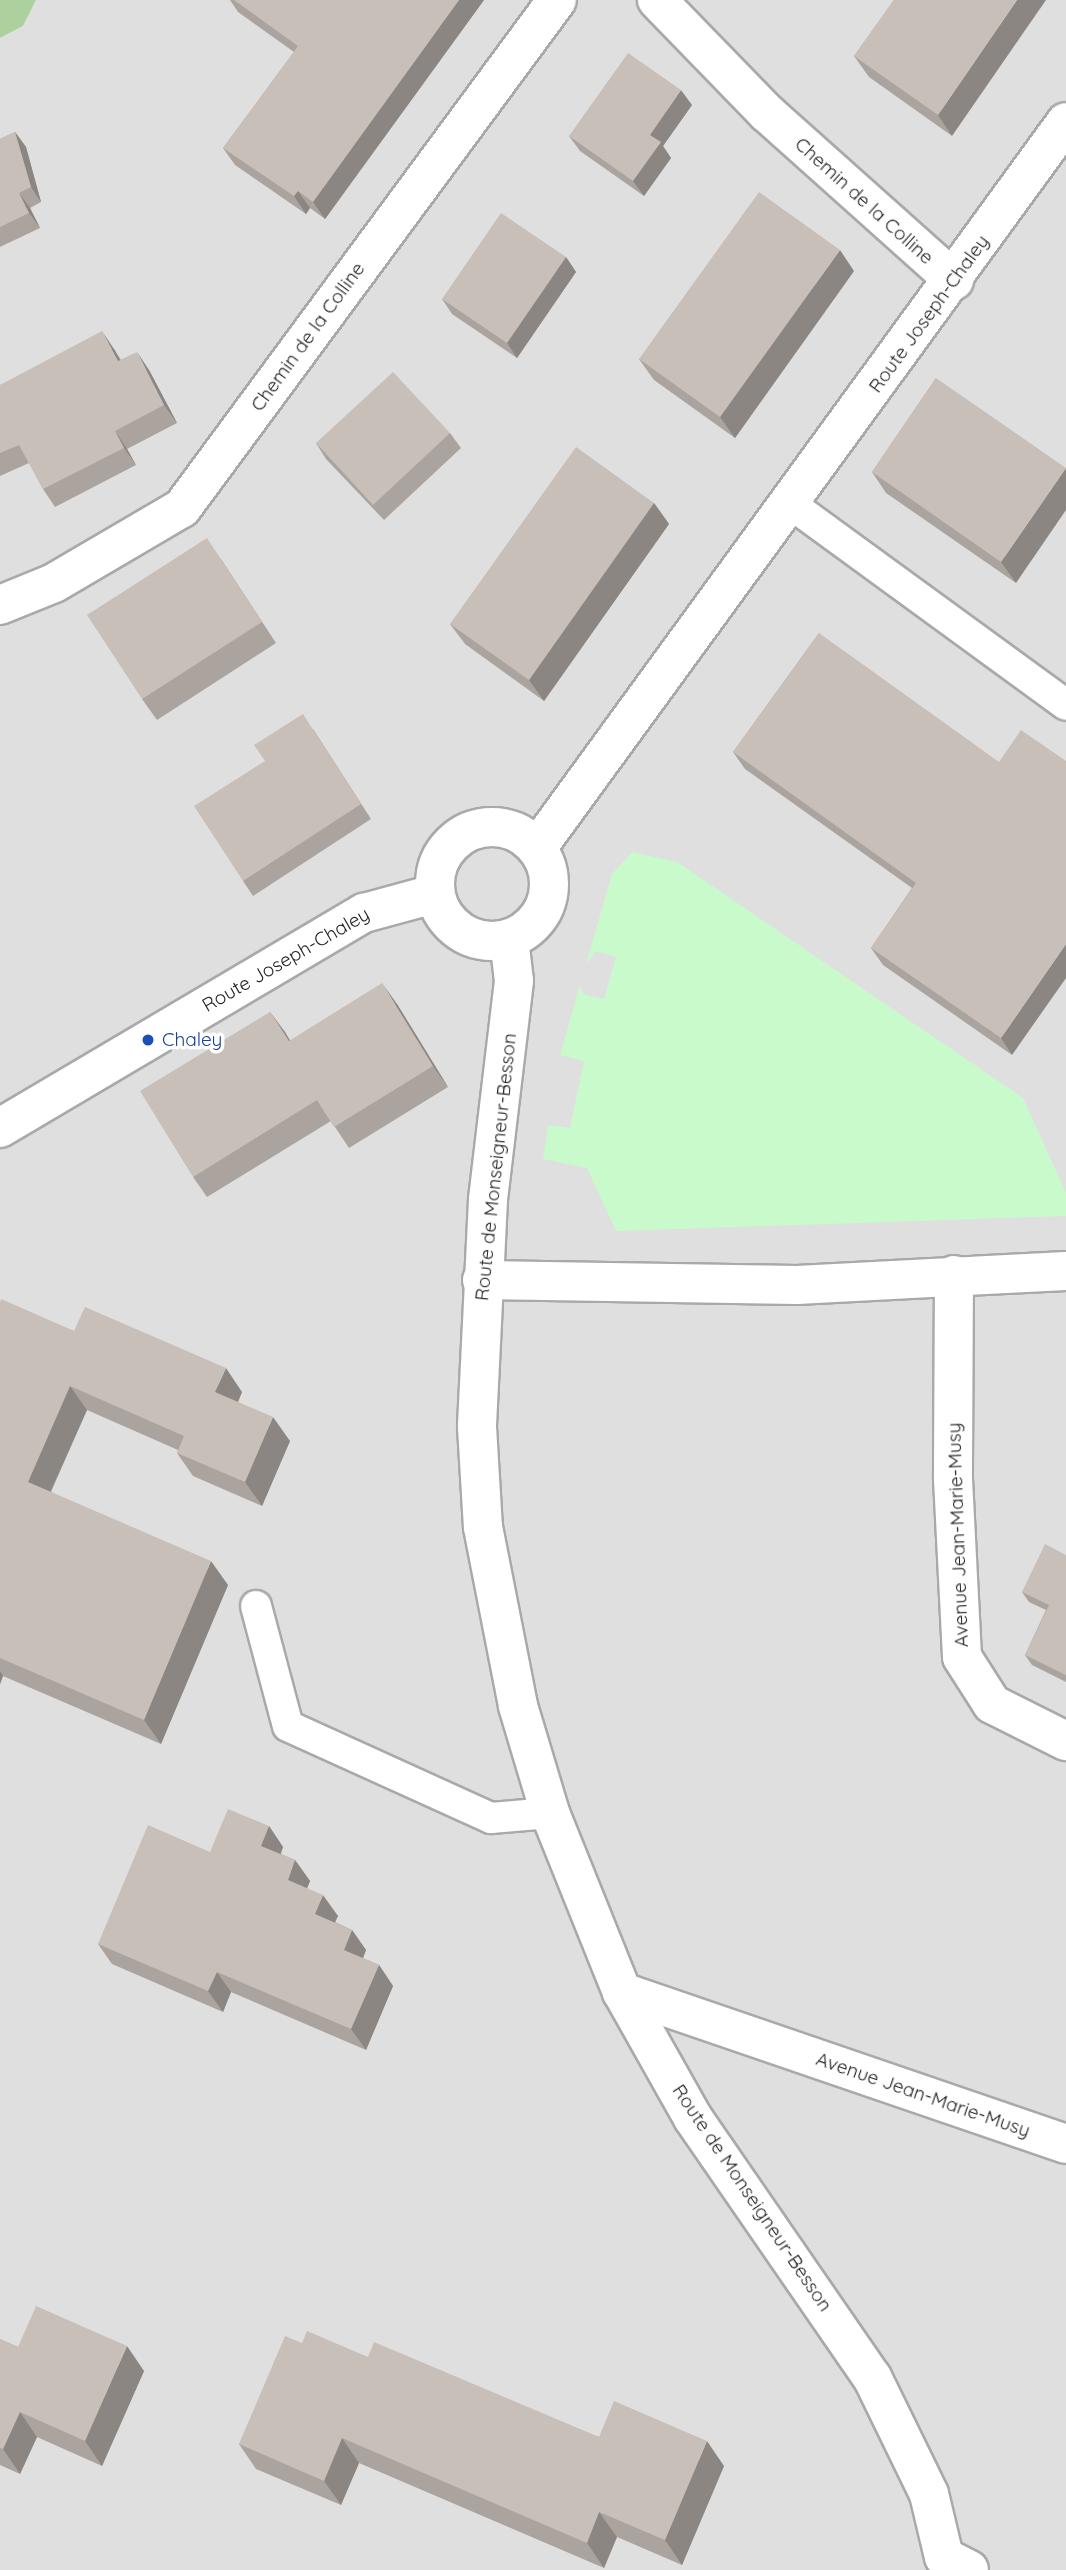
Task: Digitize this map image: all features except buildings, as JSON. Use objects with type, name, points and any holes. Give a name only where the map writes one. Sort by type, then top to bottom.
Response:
[{"type":"street","name":"Chemin de la Colline","points":[[0,605],[54,583],[182,508],[557,0]]},
{"type":"street","name":"Chemin de la Colline","points":[[657,0],[767,113],[954,280]]},
{"type":"street","name":"Route Joseph-Chaley","points":[[537,848],[792,505],[1066,122]]},
{"type":"street","points":[[506,828],[537,848],[546,864],[547,901],[538,918],[509,939],[462,934],[435,894],[441,857],[468,832],[506,828]]},
{"type":"street","name":"Route Joseph-Chaley","points":[[0,1128],[364,913],[435,894]]},
{"type":"street","name":"Route de Monseigneur-Besson","points":[[509,939],[514,981],[482,1280],[477,1427],[483,1527],[512,1681],[550,1813],[622,1992],[693,2118],[900,2423],[929,2494],[951,2566]]},
{"type":"street","points":[[482,1280],[797,1285],[1066,1271]]},
{"type":"street","name":"Avenue Jean-Marie-Musy","points":[[954,1275],[953,1479],[962,1657],[992,1704],[1066,1741]]},
{"type":"street","name":"Avenue Jean-Marie-Musy","points":[[622,1992],[1066,2144]]},
{"type":"lane","points":[[792,505],[1066,705]]},
{"type":"lane","points":[[256,1606],[288,1726],[491,1818],[550,1813]]},
{"type":"shaded area","points":[[36,0],[1066,0],[1066,2570],[0,2570],[0,38],[23,26]]},
{"type":"green space","points":[[0,0],[36,0],[23,26],[0,38]]},
{"type":"green space","points":[[632,852],[677,862],[1023,1098],[1066,1193],[1066,1216],[616,1231],[587,1168],[543,1159],[548,1125],[570,1128],[584,1061],[560,1055],[580,985],[583,994],[604,999],[616,957],[596,951],[586,964],[612,874]]},
{"type":"place","name":"Chaley","points":[[148,1040]]}]
